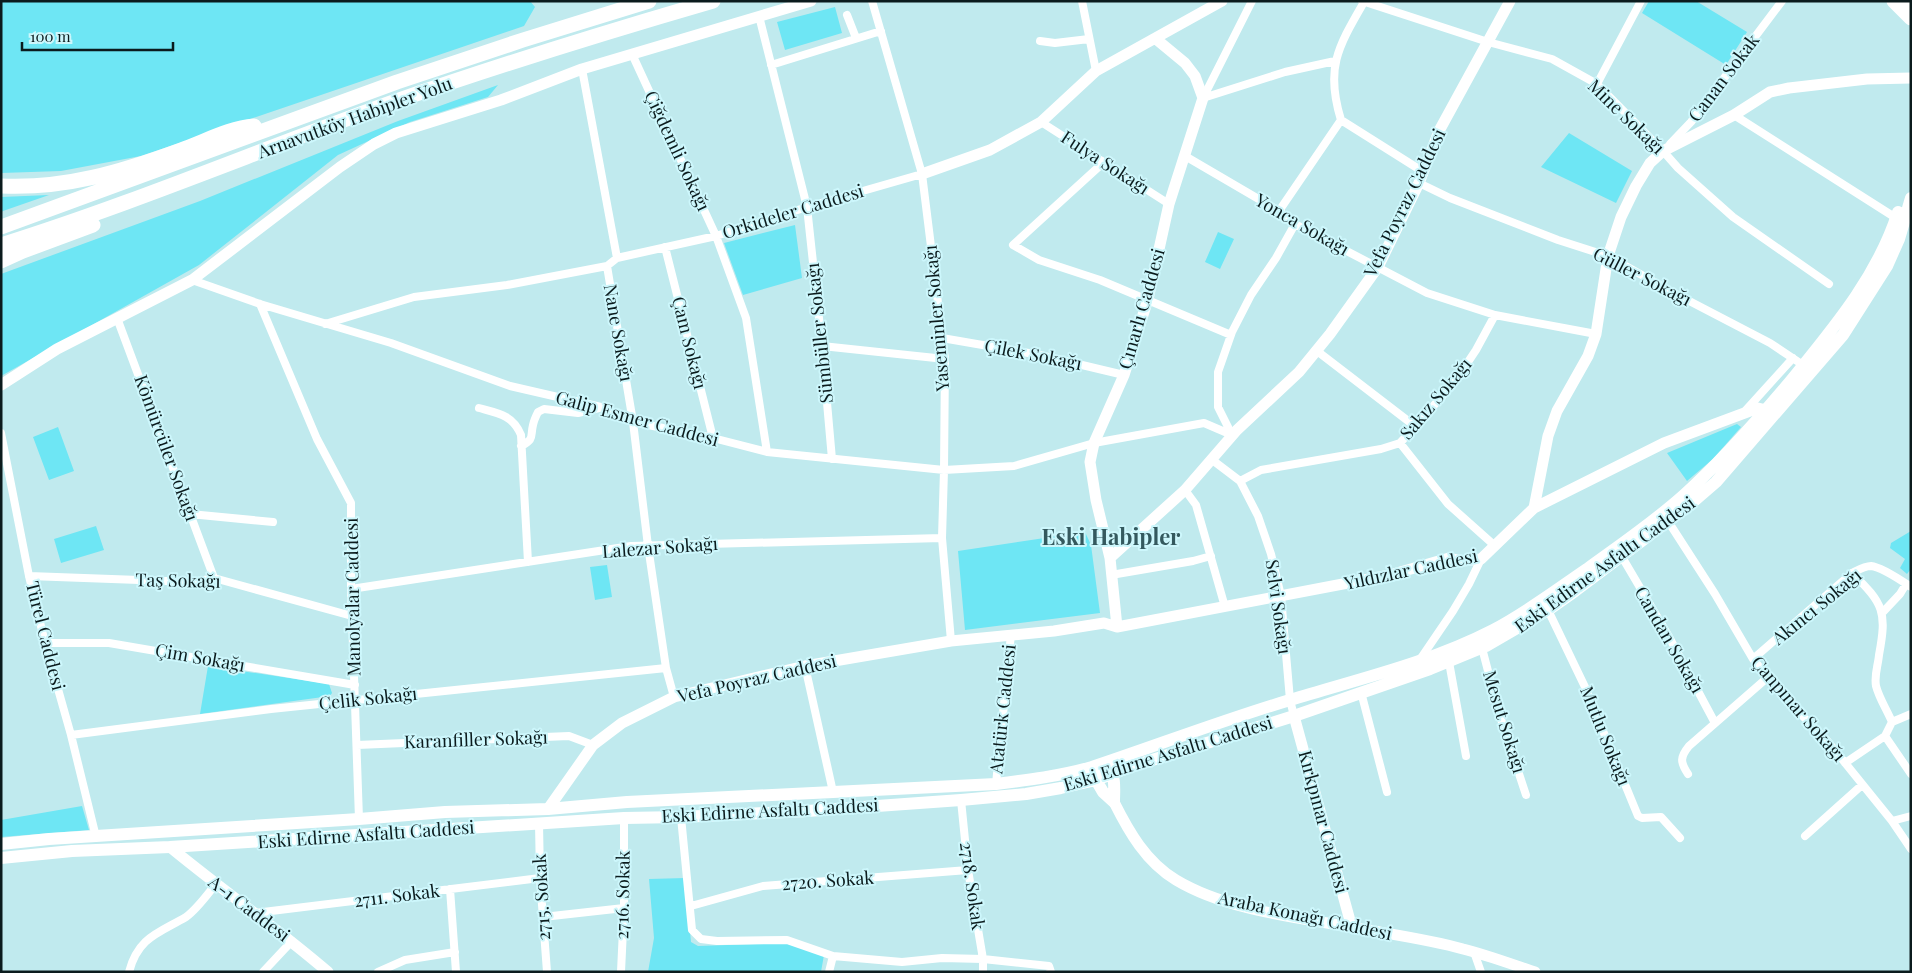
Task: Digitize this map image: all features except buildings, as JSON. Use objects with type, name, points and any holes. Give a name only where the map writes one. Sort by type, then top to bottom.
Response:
[{"type":"highway","name":"Arnavutköy Habipler Yolu","points":[[1,227],[415,76],[648,1]]},
{"type":"highway","name":"Arnavutköy Habipler Yolu","points":[[1,245],[78,220],[395,102],[582,40],[713,1]]},
{"type":"highway","points":[[1894,1],[1911,18]]},
{"type":"highway","points":[[1,186],[44,186],[82,181],[143,164],[251,126],[275,127]]},
{"type":"highway","points":[[1,261],[152,202],[214,169]]},
{"type":"main road","points":[[1,385],[58,349],[192,280],[316,184],[374,144],[396,133],[501,100],[582,69],[811,1]]},
{"type":"main road","name":"Orkideler Caddesi","points":[[922,174],[990,150],[1041,122],[1096,71],[1222,1]]},
{"type":"main road","name":"Vefa Poyraz Caddesi","points":[[1110,558],[1185,490],[1232,435],[1299,372],[1318,351],[1378,268],[1419,183],[1422,171],[1439,132],[1510,1]]},
{"type":"main road","points":[[1156,38],[1195,76],[1204,98]]},
{"type":"main road","points":[[1534,508],[1548,436],[1557,411],[1588,356],[1596,334],[1608,256],[1621,217],[1650,163],[1664,151],[1734,115],[1770,92],[1867,79],[1911,78]]},
{"type":"main road","name":"Çınarlı Caddesi","points":[[1118,626],[1110,558],[1096,500],[1090,462],[1094,443],[1124,375],[1148,299],[1169,204],[1204,98]]},
{"type":"main road","name":"Eski Edirne Asfaltı Caddesi","points":[[1,858],[64,852],[624,818],[681,817],[962,800],[1026,794],[1096,780],[1106,768],[1146,749],[1290,700],[1420,666],[1449,662],[1510,634],[1548,610],[1622,557],[1770,413],[1802,366],[1844,314],[1871,273],[1886,247],[1899,209],[1910,199]]},
{"type":"main road","name":"Eski Edirne Asfaltı Caddesi","points":[[1802,366],[1842,335],[1887,266],[1899,239],[1910,199]]},
{"type":"main road","name":"Yıldızlar Caddesi","points":[[1011,634],[1054,631],[1104,623],[1118,626],[1390,576],[1449,558],[1462,561],[1481,559],[1534,508],[1661,445],[1758,408],[1770,413]]},
{"type":"main road","name":"Eski Edirne Asfaltı Caddesi","points":[[1,844],[49,839],[445,812],[548,809],[627,802],[996,784],[1062,776],[1106,768],[1294,716],[1361,692],[1420,666],[1515,617],[1665,517]]},
{"type":"main road","name":"Vefa Poyraz Caddesi","points":[[548,809],[593,745],[622,723],[674,697],[805,666],[951,641],[1011,634]]},
{"type":"main road","name":"Kırkpınar Caddesi","points":[[1294,716],[1352,928]]},
{"type":"main road","points":[[1106,768],[1114,784],[1114,802]]},
{"type":"main road","points":[[1096,780],[1103,792],[1114,802]]},
{"type":"main road","name":"Araba Konağı Caddesi","points":[[1114,802],[1127,827],[1149,859],[1176,880],[1215,897],[1234,904],[1462,948],[1535,972]]},
{"type":"main road","points":[[539,823],[548,809]]},
{"type":"main road","points":[[170,832],[170,847]]},
{"type":"main road","name":"A-1 Caddesi","points":[[170,847],[216,885],[292,941],[328,972]]},
{"type":"street","name":"Yaseminler Sokağı","points":[[872,1],[922,174],[945,359],[942,538],[951,641]]},
{"type":"street","points":[[1082,1],[1096,71]]},
{"type":"street","name":"Çınarlı Caddesi","points":[[1204,98],[1252,1]]},
{"type":"street","points":[[1597,84],[1641,1]]},
{"type":"street","points":[[1363,2],[1335,61],[1336,102],[1341,120],[1422,171]]},
{"type":"street","name":"Mine Sokağı","points":[[1363,2],[1488,42],[1552,59],[1597,84],[1664,151],[1678,168],[1733,217],[1829,284]]},
{"type":"street","name":"Canan Sokak","points":[[1664,151],[1691,122],[1781,2]]},
{"type":"street","points":[[848,15],[856,38]]},
{"type":"street","name":"Sümbüller Sokağı","points":[[759,16],[807,206],[832,459]]},
{"type":"street","points":[[771,64],[881,31]]},
{"type":"street","points":[[1040,40],[1055,43],[1089,39]]},
{"type":"street","name":"Çiğdemli Sokağı","points":[[632,54],[716,236],[746,318],[767,452]]},
{"type":"street","points":[[1204,98],[1284,72],[1335,61]]},
{"type":"street","points":[[582,69],[617,258]]},
{"type":"street","points":[[1734,115],[1896,218]]},
{"type":"street","points":[[1279,211],[1341,120]]},
{"type":"street","name":"Fulya Sokağı","points":[[1041,122],[1169,204]]},
{"type":"street","name":"Yonca Sokağı","points":[[1185,156],[1279,211],[1295,224],[1427,293],[1495,315],[1596,334]]},
{"type":"street","points":[[1104,162],[1013,245],[1039,260],[1092,277],[1231,335]]},
{"type":"street","name":"Orkideler Caddesi","points":[[325,325],[414,297],[507,285],[607,266],[617,258],[716,236],[807,206],[922,174]]},
{"type":"street","name":"Güller Sokağı","points":[[1419,183],[1450,198],[1549,237],[1608,256],[1770,343],[1802,366]]},
{"type":"street","points":[[1232,435],[1218,407],[1218,372],[1231,335],[1251,295],[1276,258],[1295,224]]},
{"type":"street","name":"Çam Sokağı","points":[[665,248],[713,438]]},
{"type":"street","name":"Nane Sokağı","points":[[607,266],[633,422],[648,546],[666,668],[674,697]]},
{"type":"street","name":"Galip Esmer Caddesi","points":[[192,280],[325,325],[391,343],[510,386],[601,407],[633,422],[713,438],[767,452],[944,470],[1014,466],[1094,443],[1204,423],[1232,435]]},
{"type":"street","name":"Manolyalar Caddesi","points":[[260,304],[316,439],[351,503],[351,589],[359,819]]},
{"type":"street","name":"Sakız Sokağı","points":[[1240,481],[1261,470],[1400,444],[1454,383],[1476,350],[1495,315]]},
{"type":"street","name":"Kömürcüler Sokağı","points":[[117,318],[214,578]]},
{"type":"street","name":"Çilek Sokağı","points":[[942,338],[1040,355],[1124,375]]},
{"type":"street","points":[[822,346],[945,359]]},
{"type":"street","points":[[1318,351],[1416,427]]},
{"type":"street","points":[[1743,413],[1802,366]]},
{"type":"street","points":[[521,446],[529,442],[532,436],[532,426],[538,412],[544,409],[578,413],[601,407]]},
{"type":"street","points":[[478,408],[506,417],[517,425],[522,435],[521,446],[528,562]]},
{"type":"street","name":"Türel Caddesi","points":[[1,433],[29,576],[96,837]]},
{"type":"street","points":[[1400,444],[1448,504],[1494,545]]},
{"type":"street","name":"Selvi Sokağı","points":[[1211,459],[1240,481],[1258,516],[1271,554],[1281,596],[1290,700],[1294,716]]},
{"type":"street","points":[[1185,490],[1196,505],[1225,607]]},
{"type":"street","points":[[190,514],[273,522]]},
{"type":"street","name":"Çanpınar Sokağı","points":[[1665,517],[1715,594],[1753,660],[1787,701],[1825,738],[1892,821],[1911,849]]},
{"type":"street","name":"Lalezar Sokağı","points":[[351,589],[631,546],[942,538]]},
{"type":"street","points":[[1111,575],[1193,561],[1211,556]]},
{"type":"street","name":"Candan Sokağı","points":[[1622,557],[1668,635],[1716,723]]},
{"type":"street","points":[[1420,666],[1469,584],[1481,559]]},
{"type":"street","name":"Akıncı Sokağı","points":[[1753,660],[1852,573],[1870,566],[1878,568],[1908,586]]},
{"type":"street","points":[[1852,573],[1878,600],[1883,612],[1883,632],[1879,658],[1875,668],[1876,686],[1892,722]]},
{"type":"street","name":"Taş Sokağı","points":[[29,576],[194,582],[214,578],[352,616]]},
{"type":"street","points":[[1883,612],[1908,586]]},
{"type":"street","name":"Mutlu Sokağı","points":[[1548,610],[1585,687],[1638,816],[1642,818],[1661,817],[1680,838]]},
{"type":"street","name":"Atatürk Caddesi","points":[[996,784],[1011,634]]},
{"type":"street","name":"Çim Sokağı","points":[[45,643],[109,643],[355,685]]},
{"type":"street","name":"Mesut Sokağı","points":[[1482,648],[1498,713],[1526,795]]},
{"type":"street","points":[[1449,662],[1466,756]]},
{"type":"street","points":[[805,666],[833,792]]},
{"type":"street","name":"Çelik Sokağı","points":[[71,735],[271,709],[666,668]]},
{"type":"street","points":[[1688,774],[1682,766],[1682,755],[1701,734],[1767,678]]},
{"type":"street","points":[[1361,692],[1387,792]]},
{"type":"street","points":[[1845,764],[1885,736],[1892,722],[1911,714]]},
{"type":"street","name":"Karanfiller Sokağı","points":[[357,746],[569,736],[593,745]]},
{"type":"street","points":[[1885,736],[1911,774]]},
{"type":"street","points":[[1805,836],[1862,785]]},
{"type":"street","name":"2718. Sokak","points":[[962,800],[968,870],[983,959],[983,972]]},
{"type":"street","points":[[1892,821],[1911,816]]},
{"type":"street","points":[[681,817],[692,930],[701,938],[717,941],[787,940],[832,956],[902,962],[942,958],[983,959],[1050,966],[1051,972]]},
{"type":"street","name":"2716. Sokak","points":[[621,972],[624,908],[624,818]]},
{"type":"street","name":"2715. Sokak","points":[[539,823],[540,878],[547,972]]},
{"type":"street","name":"2720. Sokak","points":[[691,906],[763,886],[968,870]]},
{"type":"street","name":"2711. Sokak","points":[[255,913],[540,878]]},
{"type":"street","points":[[130,972],[138,950],[157,932],[188,916],[216,885]]},
{"type":"street","points":[[450,889],[456,972]]},
{"type":"street","points":[[543,917],[624,908]]},
{"type":"street","points":[[263,972],[292,941]]},
{"type":"street","points":[[378,972],[405,960],[456,952]]},
{"type":"street","points":[[1474,952],[1482,972]]},
{"type":"street","points":[[829,972],[832,956]]},
{"type":"street","points":[[902,962],[902,972]]},
{"type":"shaded area","points":[[1,1],[530,1],[535,7],[524,26],[141,156],[61,171],[1,173]]},
{"type":"shaded area","points":[[1649,1],[1696,1],[1747,32],[1726,65],[1642,13]]},
{"type":"shaded area","points":[[835,7],[842,33],[785,50],[777,22]]},
{"type":"shaded area","points":[[498,85],[488,97],[410,122],[338,155],[199,265],[1,376],[1,274],[200,201],[398,121]]},
{"type":"shaded area","points":[[1569,133],[1632,171],[1616,203],[1541,167]]},
{"type":"shaded area","points":[[49,195],[3,211],[1,212],[1,197]]},
{"type":"shaded area","points":[[795,225],[802,278],[743,295],[724,243]]},
{"type":"shaded area","points":[[1218,232],[1234,239],[1220,269],[1205,262]]},
{"type":"shaded area","points":[[1737,424],[1741,427],[1713,459],[1687,481],[1667,453]]},
{"type":"shaded area","points":[[58,427],[74,471],[49,480],[33,437]]},
{"type":"shaded area","points":[[96,526],[104,550],[61,563],[54,539]]},
{"type":"shaded area","points":[[1911,531],[1911,569],[1907,574],[1900,568],[1905,559],[1890,548],[1891,543]]},
{"type":"shaded area","points":[[1085,532],[1091,545],[1100,613],[965,630],[958,551]]},
{"type":"shaded area","points":[[607,565],[612,597],[595,600],[590,567]]},
{"type":"shaded area","points":[[208,666],[329,684],[332,693],[330,696],[200,714]]},
{"type":"shaded area","points":[[82,806],[89,830],[1,837],[1,820]]},
{"type":"shaded area","points":[[685,878],[691,942],[698,946],[785,943],[824,955],[821,972],[648,972],[654,938],[649,879]]},
{"type":"district","name":"Eski Habipler","points":[[1111,537]]}]
